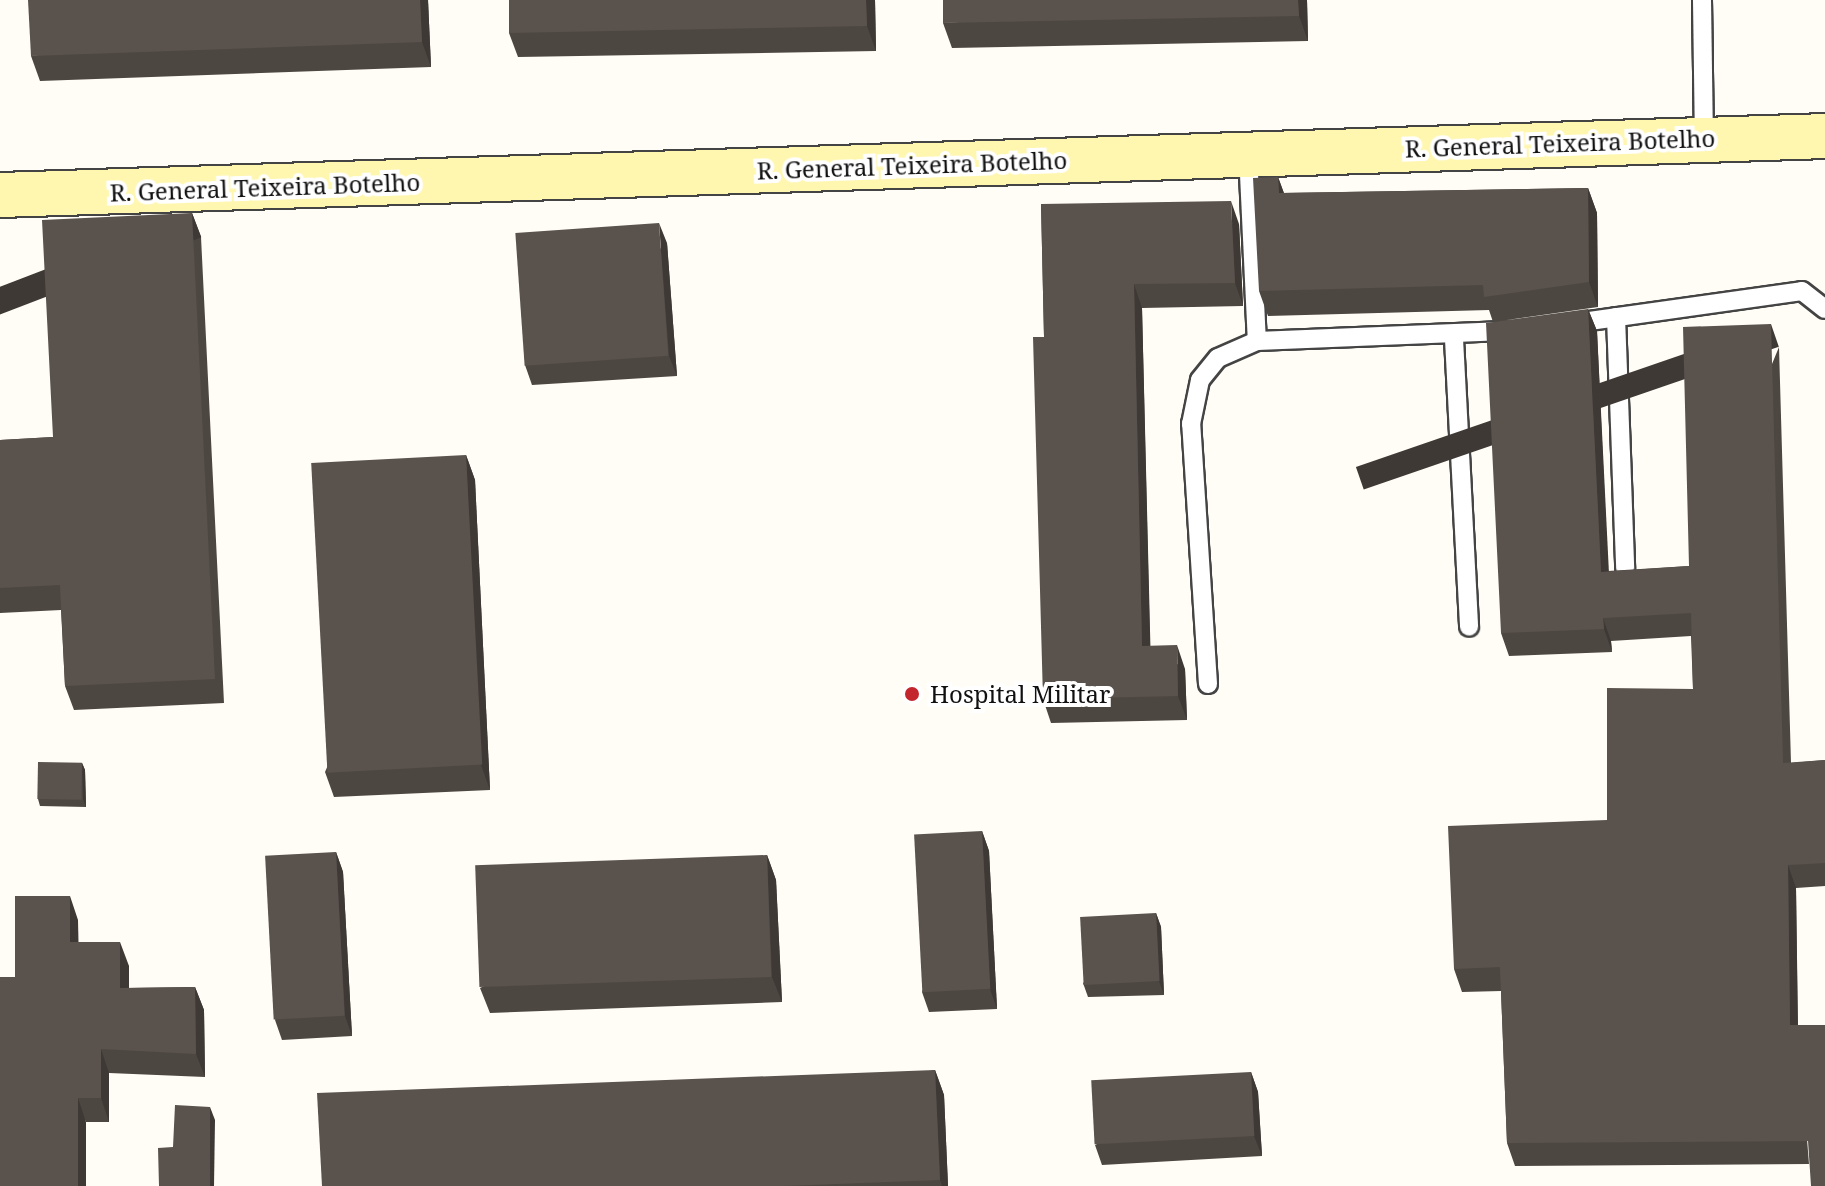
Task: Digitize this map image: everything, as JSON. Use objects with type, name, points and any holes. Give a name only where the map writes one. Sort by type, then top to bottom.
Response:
[{"type":"street","name":"R. General Teixeira Botelho","points":[[0,195],[1825,136]]},
{"type":"lane","points":[[1702,0],[1704,138]]},
{"type":"lane","points":[[1248,153],[1257,341]]},
{"type":"lane","points":[[1208,684],[1191,424],[1200,380],[1218,358],[1257,341],[1454,339],[1802,291],[1825,309]]},
{"type":"lane","points":[[1616,317],[1625,568]]},
{"type":"lane","points":[[1454,339],[1469,627]]},
{"type":"building","points":[[28,0],[420,0],[422,42],[31,56]]},
{"type":"building","points":[[509,0],[866,0],[867,26],[509,33]]},
{"type":"building","points":[[943,0],[1298,0],[1299,16],[943,23]]},
{"type":"building","points":[[1278,177],[1279,193],[1588,188],[1589,282],[1484,297],[1483,285],[1259,291],[1253,178]]},
{"type":"building","points":[[1231,201],[1235,283],[1134,284],[1142,646],[1177,645],[1178,696],[1043,699],[1033,337],[1044,337],[1041,204]]},
{"type":"building","points":[[192,213],[215,679],[65,686],[60,585],[0,588],[0,440],[53,437],[42,220]]},
{"type":"building","points":[[659,223],[668,356],[525,366],[515,233]]},
{"type":"building","points":[[1588,309],[1601,572],[1689,566],[1683,327],[1771,324],[1783,763],[1825,760],[1825,863],[1788,865],[1790,1025],[1825,1025],[1825,1186],[1811,1186],[1808,1141],[1507,1143],[1500,967],[1454,969],[1448,826],[1607,820],[1607,688],[1693,689],[1691,613],[1603,618],[1604,629],[1501,633],[1486,323]]},
{"type":"building","points":[[466,455],[482,765],[327,773],[311,463]]},
{"type":"building","points":[[38,762],[82,763],[81,800],[37,799]]},
{"type":"building","points":[[982,831],[990,989],[922,992],[914,835]]},
{"type":"building","points":[[336,852],[345,1016],[274,1019],[265,856]]},
{"type":"building","points":[[767,855],[771,977],[479,987],[475,865]]},
{"type":"building","points":[[15,896],[70,896],[70,942],[120,942],[120,988],[195,987],[196,1054],[101,1049],[101,1098],[78,1098],[78,1186],[0,1186],[0,977],[15,977]]},
{"type":"building","points":[[1156,913],[1160,981],[1084,985],[1080,917]]},
{"type":"building","points":[[935,1070],[940,1180],[784,1186],[322,1186],[317,1093]]},
{"type":"building","points":[[1251,1072],[1254,1136],[1095,1144],[1091,1080]]},
{"type":"building","points":[[175,1105],[210,1107],[210,1186],[159,1186],[158,1148],[173,1147]]},
{"type":"place","name":"Hospital Militar","points":[[912,694]]}]
